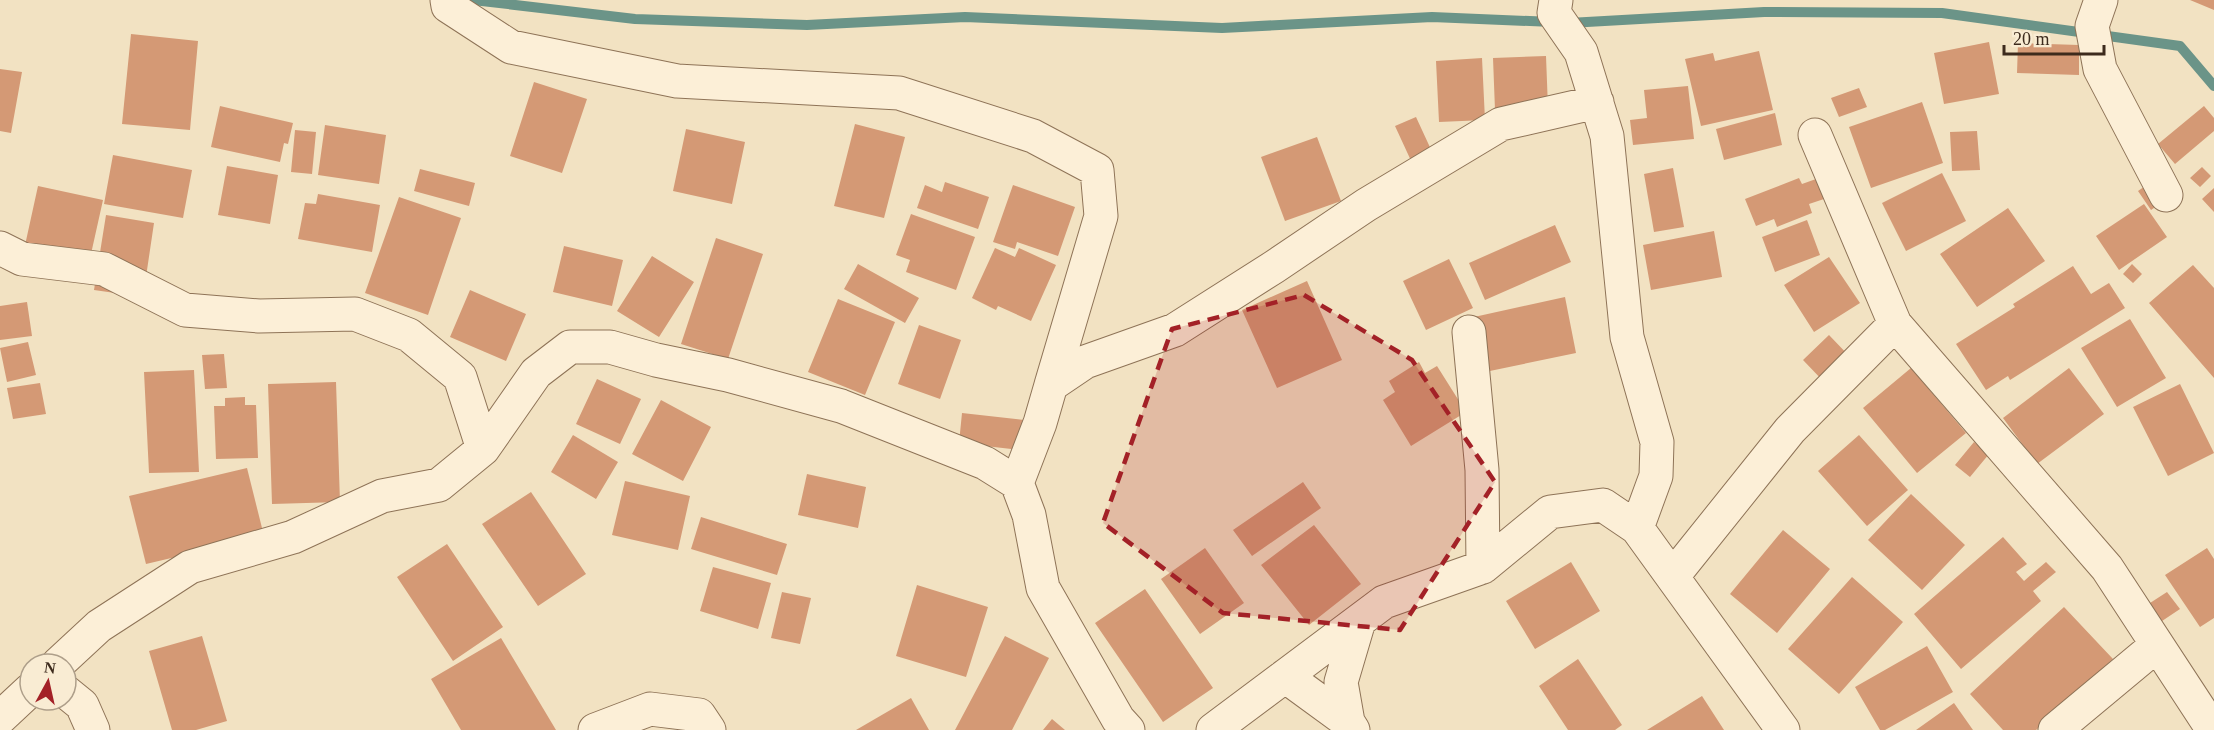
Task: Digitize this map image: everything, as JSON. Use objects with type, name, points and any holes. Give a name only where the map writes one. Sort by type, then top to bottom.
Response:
[{"type":"street","points":[[447,0],[448,6],[511,47],[677,81],[899,93],[1033,136],[1097,170],[1101,216],[1040,423],[1017,483]]},
{"type":"street","points":[[1556,0],[1554,13],[1581,52],[1607,136],[1627,337],[1657,442],[1656,476],[1637,528]]},
{"type":"street","points":[[2101,0],[2092,26],[2100,69],[2166,195]]},
{"type":"street","points":[[1051,385],[1085,362],[1175,330],[1366,205],[1501,123],[1597,102]]},
{"type":"street","points":[[1815,135],[1895,324],[2107,568],[2213,730]]},
{"type":"street","points":[[0,248],[22,259],[104,269],[184,310],[259,316],[355,314],[409,335],[460,377],[483,449]]},
{"type":"street","points":[[1673,576],[1790,430],[1895,324]]},
{"type":"street","points":[[1469,332],[1482,470],[1483,567]]},
{"type":"street","points":[[71,652],[99,626],[190,567],[293,537],[382,496],[439,485],[483,449],[536,373],[570,347],[610,347],[656,360],[728,375],[841,406],[985,463],[1017,483],[1029,515],[1043,588],[1118,719],[1128,730]]},
{"type":"street","points":[[1213,730],[1384,602],[1483,567],[1550,512],[1603,505],[1637,528],[1783,730]]},
{"type":"street","points":[[1351,726],[1341,682],[1359,621]]},
{"type":"street","points":[[2055,730],[2157,645]]},
{"type":"street","points":[[1285,676],[1351,726]]},
{"type":"street","points":[[0,718],[18,701]]},
{"type":"street","points":[[78,702],[82,705],[93,730]]},
{"type":"street","points":[[595,730],[650,709],[699,715],[710,730]]},
{"type":"highlighted area","points":[[1304,295],[1412,360],[1495,482],[1400,630],[1223,613],[1103,523],[1172,329]]},
{"type":"building","points":[[2190,0],[2214,0],[2214,10]]},
{"type":"building","points":[[131,34],[198,41],[190,130],[122,124]]},
{"type":"building","points":[[1989,42],[1999,94],[1944,104],[1934,53]]},
{"type":"building","points":[[2018,43],[2079,45],[2079,75],[2017,73]]},
{"type":"building","points":[[1759,51],[1773,110],[1701,126],[1685,59],[1713,53],[1715,61]]},
{"type":"building","points":[[1546,56],[1548,108],[1495,110],[1493,58]]},
{"type":"building","points":[[1482,58],[1485,120],[1439,122],[1436,61]]},
{"type":"building","points":[[0,69],[22,72],[11,133],[0,131]]},
{"type":"building","points":[[534,82],[587,99],[562,173],[510,156]]},
{"type":"building","points":[[1688,86],[1694,139],[1633,145],[1630,120],[1647,118],[1644,90]]},
{"type":"building","points":[[1859,88],[1867,107],[1839,117],[1831,98]]},
{"type":"building","points":[[1922,102],[1943,163],[1871,188],[1849,127]]},
{"type":"building","points":[[220,106],[293,123],[288,144],[284,143],[280,162],[211,147]]},
{"type":"building","points":[[2204,106],[2214,118],[2214,131],[2175,164],[2158,144]]},
{"type":"building","points":[[1775,113],[1782,145],[1724,160],[1716,129]]},
{"type":"building","points":[[1416,117],[1434,156],[1413,165],[1395,126]]},
{"type":"building","points":[[855,124],[905,137],[884,218],[834,206]]},
{"type":"building","points":[[325,125],[386,135],[379,184],[318,175]]},
{"type":"building","points":[[686,129],[745,142],[732,204],[673,191]]},
{"type":"building","points":[[295,130],[316,132],[312,174],[291,172]]},
{"type":"building","points":[[1977,131],[1980,170],[1952,171],[1950,132]]},
{"type":"building","points":[[1317,137],[1341,201],[1285,221],[1261,157]]},
{"type":"building","points":[[113,155],[192,170],[183,218],[104,204]]},
{"type":"building","points":[[227,166],[278,175],[270,224],[218,215]]},
{"type":"building","points":[[2202,167],[2211,176],[2200,187],[2190,178]]},
{"type":"building","points":[[1673,168],[1684,227],[1654,232],[1644,174]]},
{"type":"building","points":[[420,169],[475,183],[469,206],[414,191]]},
{"type":"building","points":[[1942,173],[1966,221],[1906,251],[1882,203]]},
{"type":"building","points":[[1799,178],[1802,184],[1816,179],[1824,199],[1809,204],[1812,213],[1777,227],[1774,219],[1756,226],[1745,199]]},
{"type":"building","points":[[945,182],[989,197],[978,229],[917,208],[925,185],[942,192]]},
{"type":"building","points":[[2151,182],[2164,201],[2151,210],[2138,191]]},
{"type":"building","points":[[1013,185],[1075,207],[1058,256],[1017,242],[1015,249],[993,242]]},
{"type":"building","points":[[38,186],[103,200],[87,272],[22,259]]},
{"type":"building","points":[[2214,188],[2214,212],[2202,199]]},
{"type":"building","points":[[318,194],[380,205],[372,252],[298,239],[305,203],[316,204]]},
{"type":"building","points":[[399,197],[461,218],[428,315],[365,293]]},
{"type":"building","points":[[2144,204],[2167,237],[2119,270],[2096,236]]},
{"type":"building","points":[[2008,208],[2045,261],[1977,307],[1940,254]]},
{"type":"building","points":[[911,214],[975,237],[956,290],[906,272],[910,260],[896,255]]},
{"type":"building","points":[[106,215],[154,223],[143,297],[94,290]]},
{"type":"building","points":[[1807,220],[1820,255],[1775,272],[1762,237]]},
{"type":"building","points":[[1555,225],[1571,262],[1485,300],[1469,263]]},
{"type":"building","points":[[1714,231],[1722,277],[1651,290],[1643,245]]},
{"type":"building","points":[[716,238],[763,254],[728,359],[681,344]]},
{"type":"building","points":[[564,246],[623,260],[612,306],[553,292]]},
{"type":"building","points":[[995,248],[1015,257],[1019,248],[1056,265],[1031,321],[998,306],[996,310],[972,298]]},
{"type":"building","points":[[652,256],[694,282],[659,337],[617,311]]},
{"type":"building","points":[[1829,257],[1860,303],[1814,332],[1784,285]]},
{"type":"building","points":[[1449,259],[1473,308],[1426,330],[1403,281]]},
{"type":"building","points":[[858,264],[919,298],[905,323],[844,289]]},
{"type":"building","points":[[2132,264],[2142,274],[2133,283],[2123,274]]},
{"type":"building","points":[[2193,265],[2214,288],[2214,378],[2149,303]]},
{"type":"building","points":[[2073,266],[2091,294],[2109,283],[2125,308],[2010,380],[2008,376],[1986,390],[1956,344],[2015,307],[2013,304]]},
{"type":"building","points":[[1307,281],[1342,360],[1277,388],[1242,310]]},
{"type":"building","points":[[470,290],[526,314],[506,361],[450,337]]},
{"type":"building","points":[[1565,297],[1576,353],[1485,372],[1474,317]]},
{"type":"building","points":[[838,299],[895,322],[865,395],[808,372]]},
{"type":"building","points":[[27,302],[32,336],[0,340],[0,306]]},
{"type":"building","points":[[2130,319],[2166,378],[2117,407],[2081,348]]},
{"type":"building","points":[[919,325],[961,340],[940,399],[898,384]]},
{"type":"building","points":[[1829,335],[1852,359],[1826,384],[1803,360]]},
{"type":"building","points":[[28,342],[36,375],[7,382],[0,348]]},
{"type":"building","points":[[224,354],[227,388],[205,389],[202,355]]},
{"type":"building","points":[[1419,362],[1425,373],[1437,366],[1466,412],[1411,446],[1383,400],[1395,392],[1389,381]]},
{"type":"building","points":[[1911,368],[1966,433],[1917,473],[1863,408]]},
{"type":"building","points":[[2069,368],[2104,414],[2037,464],[2003,418]]},
{"type":"building","points":[[194,370],[199,472],[149,473],[144,372]]},
{"type":"building","points":[[597,379],[641,399],[620,444],[576,424]]},
{"type":"building","points":[[336,382],[340,502],[272,504],[268,384]]},
{"type":"building","points":[[40,383],[46,414],[13,419],[7,388]]},
{"type":"building","points":[[2180,384],[2214,453],[2168,476],[2133,407]]},
{"type":"building","points":[[245,397],[245,405],[256,405],[258,458],[216,459],[214,406],[225,406],[225,398]]},
{"type":"building","points":[[661,400],[711,427],[683,481],[632,454]]},
{"type":"building","points":[[962,413],[1024,420],[1020,450],[959,443]]},
{"type":"building","points":[[573,435],[618,462],[596,499],[551,472]]},
{"type":"building","points":[[1859,435],[1908,490],[1867,526],[1818,471]]},
{"type":"building","points":[[1974,442],[1989,454],[1970,477],[1955,465]]},
{"type":"building","points":[[247,468],[264,536],[146,564],[129,496]]},
{"type":"building","points":[[807,474],[866,487],[858,528],[798,515]]},
{"type":"building","points":[[625,481],[690,496],[678,550],[612,535]]},
{"type":"building","points":[[1303,482],[1321,508],[1252,556],[1233,530]]},
{"type":"building","points":[[531,492],[586,574],[538,606],[482,524]]},
{"type":"building","points":[[1911,494],[1965,545],[1922,590],[1868,540]]},
{"type":"building","points":[[701,517],[787,544],[777,575],[691,549]]},
{"type":"building","points":[[1314,525],[1361,584],[1309,625],[1261,565]]},
{"type":"building","points":[[1783,530],[1830,569],[1777,633],[1730,594]]},
{"type":"building","points":[[2003,537],[2027,564],[2016,572],[2024,581],[2046,562],[2056,572],[2033,591],[2041,601],[1961,669],[1914,614]]},
{"type":"building","points":[[447,544],[503,627],[453,661],[397,577]]},
{"type":"building","points":[[1205,548],[1244,603],[1200,634],[1161,579]]},
{"type":"building","points":[[2207,548],[2214,559],[2214,618],[2200,627],[2165,575]]},
{"type":"building","points":[[1571,562],[1600,611],[1535,649],[1506,601]]},
{"type":"building","points":[[713,567],[771,583],[758,629],[700,611]]},
{"type":"building","points":[[1852,577],[1903,622],[1839,694],[1788,649]]},
{"type":"building","points":[[917,585],[988,607],[966,677],[896,656]]},
{"type":"building","points":[[1145,589],[1213,688],[1163,722],[1095,623]]},
{"type":"building","points":[[782,592],[811,598],[800,644],[771,638]]},
{"type":"building","points":[[2167,592],[2180,609],[2162,621],[2150,603]]},
{"type":"building","points":[[2064,607],[2113,659],[2036,730],[2003,730],[1970,694]]},
{"type":"building","points":[[202,636],[227,721],[196,730],[172,730],[149,651]]},
{"type":"building","points":[[1005,636],[1049,658],[1012,730],[955,730]]},
{"type":"building","points":[[501,638],[556,730],[461,730],[431,679]]},
{"type":"building","points":[[1927,646],[1953,692],[1885,730],[1880,730],[1855,687]]},
{"type":"building","points":[[1578,659],[1622,725],[1615,730],[1568,730],[1539,686]]},
{"type":"building","points":[[1702,696],[1724,730],[1647,730]]},
{"type":"building","points":[[911,698],[929,730],[856,730]]},
{"type":"building","points":[[1954,703],[1973,730],[1916,730]]},
{"type":"building","points":[[1052,719],[1065,730],[1043,730]]},
{"type":"waterway","points":[[473,0],[635,19],[807,25],[965,17],[1222,28],[1432,17],[1553,22]]},
{"type":"waterway","points":[[1569,23],[1764,12],[1942,13],[2180,46],[2214,86]]}]
